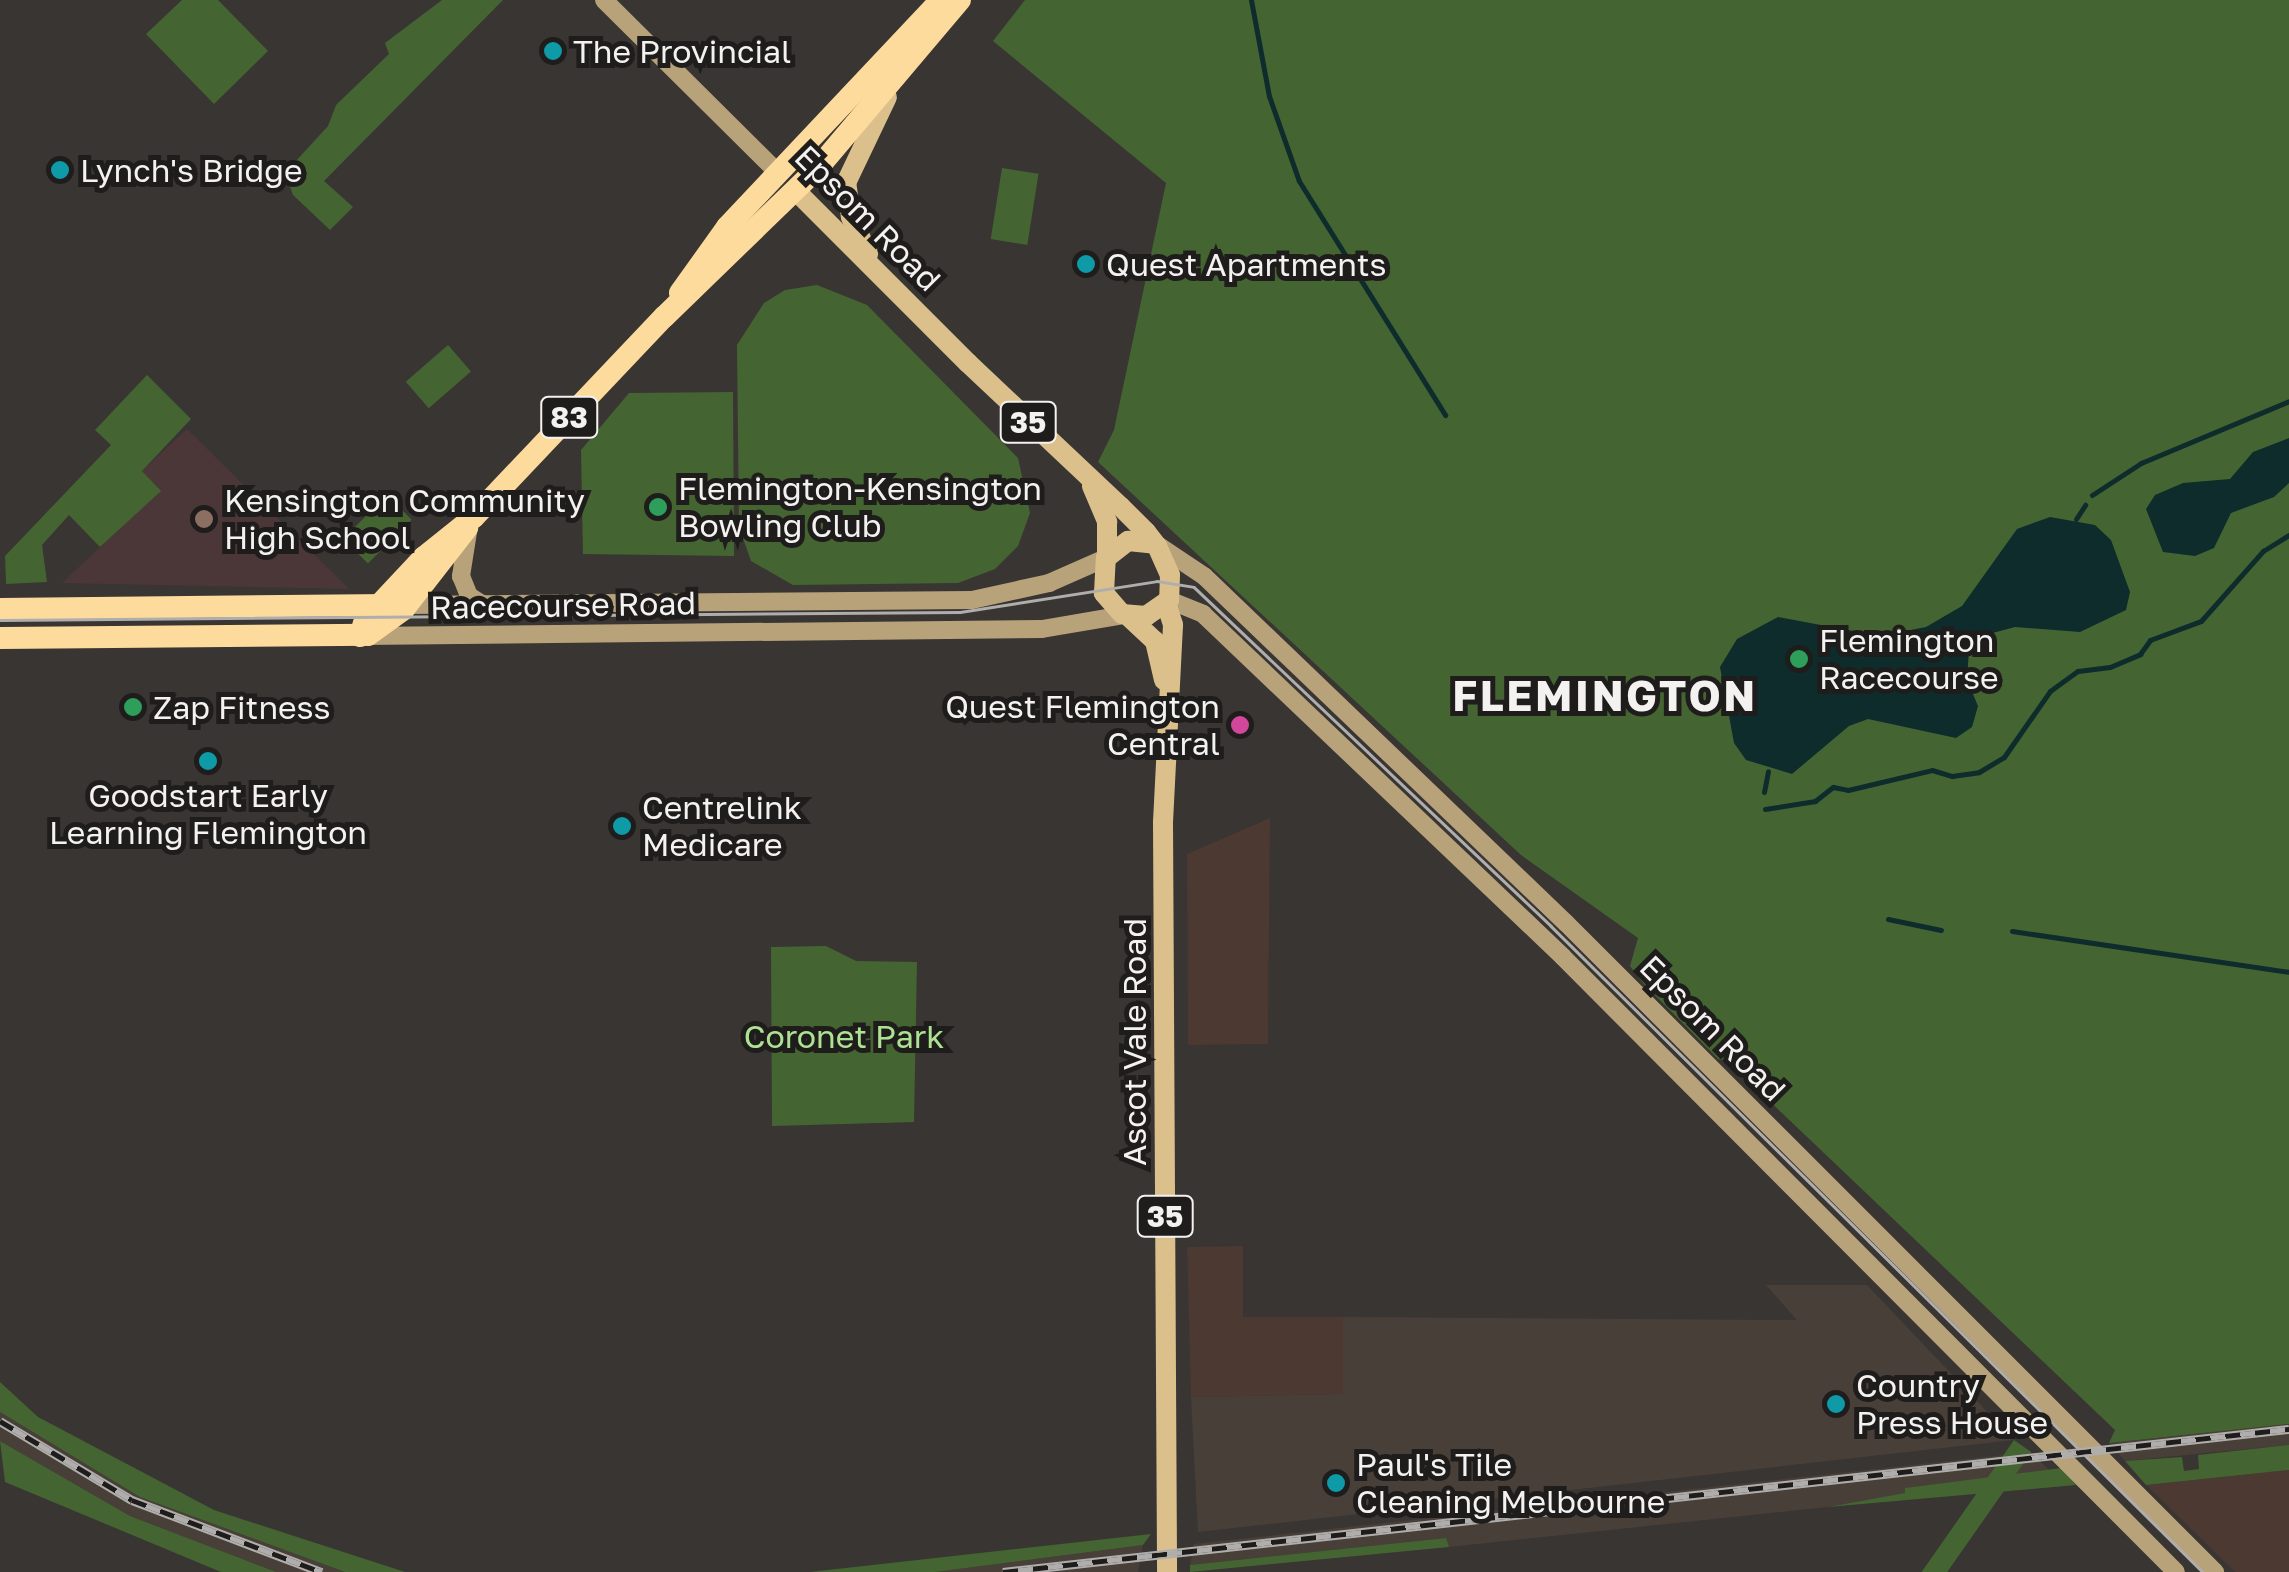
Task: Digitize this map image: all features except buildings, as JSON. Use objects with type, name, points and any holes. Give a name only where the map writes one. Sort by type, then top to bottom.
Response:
[{"type":"highway","points":[[776,172],[941,0]]},
{"type":"highway","points":[[796,191],[896,83],[960,0]]},
{"type":"highway","points":[[894,47],[934,35]]},
{"type":"highway","name":"Epsom Road","points":[[776,172],[796,191]]},
{"type":"highway","name":"83","points":[[664,316],[707,252],[776,172]]},
{"type":"highway","name":"83","points":[[378,604],[473,519],[664,316],[796,191]]},
{"type":"highway","name":"83","points":[[360,636],[382,628],[408,605],[473,519]]},
{"type":"highway","points":[[360,636],[378,604]]},
{"type":"highway","name":"Racecourse Road","points":[[0,609],[408,605]]},
{"type":"highway","points":[[69,609],[75,638]]},
{"type":"highway","name":"Racecourse Road","points":[[0,638],[360,636]]},
{"type":"main road","name":"Epsom Road","points":[[604,0],[776,172]]},
{"type":"main road","points":[[876,270],[851,217],[846,183],[859,144],[896,83]]},
{"type":"main road","name":"Epsom Road","points":[[796,191],[1088,480],[1156,544],[1204,576],[1566,923],[2214,1572]]},
{"type":"main road","name":"Epsom Road","points":[[1088,480],[1105,514],[1106,557]]},
{"type":"main road","points":[[473,519],[460,576],[469,596],[482,604]]},
{"type":"main road","points":[[1106,557],[1128,541],[1156,544]]},
{"type":"main road","name":"35","points":[[1156,544],[1170,575],[1168,601]]},
{"type":"main road","name":"35","points":[[1106,557],[1103,591],[1126,616]]},
{"type":"main road","name":"Racecourse Road","points":[[408,605],[991,598],[1060,580],[1106,557]]},
{"type":"main road","name":"Epsom Road","points":[[1168,601],[1203,614],[1563,957],[2176,1572]]},
{"type":"main road","points":[[1126,616],[1152,614],[1168,601]]},
{"type":"main road","name":"Ascot Vale Road","points":[[1167,1572],[1167,692],[1173,625],[1168,601]]},
{"type":"main road","points":[[752,603],[753,634]]},
{"type":"main road","name":"Racecourse Road","points":[[360,636],[1042,628],[1126,616]]},
{"type":"main road","name":"Ascot Vale Road","points":[[1126,616],[1153,638],[1167,692]]},
{"type":"shaded area","name":"Kensington Community High School","points":[[187,429],[349,589],[62,583],[160,491],[142,471]]},
{"type":"shaded area","points":[[1270,818],[1268,1044],[1188,1045],[1187,854]]},
{"type":"shaded area","points":[[1243,1246],[1243,1317],[1343,1317],[1343,1394],[1191,1397],[1187,1247]]},
{"type":"shaded area","points":[[1766,1285],[1867,1285],[2014,1440],[1198,1532],[1191,1397],[1343,1394],[1343,1317],[1797,1320]]},
{"type":"shaded area","points":[[0,1412],[140,1497],[345,1572],[276,1572],[130,1516],[0,1441]]},
{"type":"shaded area","points":[[2289,1424],[2289,1445],[2125,1461],[2109,1443]]},
{"type":"shaded area","points":[[2031,1452],[2049,1470],[1906,1488],[1906,1493],[1828,1507],[1449,1547],[1445,1538],[1190,1565],[1194,1544]]},
{"type":"shaded area","points":[[2289,1470],[2289,1572],[2235,1572],[2146,1485]]},
{"type":"shaded area","points":[[1143,1545],[1138,1572],[935,1572]]},
{"type":"green space","points":[[182,0],[218,0],[268,51],[214,104],[146,34]]},
{"type":"green space","points":[[442,0],[503,0],[324,181],[353,207],[330,230],[293,195],[285,173],[328,126],[336,105],[389,54],[385,43]]},
{"type":"green space","name":"Flemington Racecourse","points":[[1025,0],[2289,0],[2289,1424],[2109,1443],[2115,1430],[1761,1093],[1766,1068],[1718,1059],[1642,982],[1630,966],[1638,938],[1521,855],[1098,462],[1114,430],[1166,183],[993,41]]},
{"type":"green space","points":[[1002,168],[1039,174],[1027,245],[991,239]]},
{"type":"green space","points":[[817,285],[867,305],[1018,458],[1030,513],[1018,546],[995,569],[958,583],[793,585],[751,561],[739,527],[737,345],[764,303],[785,290]]},
{"type":"green space","points":[[448,345],[471,371],[429,408],[406,382]]},
{"type":"green space","points":[[147,375],[191,419],[142,471],[161,491],[100,547],[69,515],[42,545],[47,582],[6,584],[5,556],[111,445],[95,430]]},
{"type":"green space","name":"Flemington-Kensington Bowling Club","points":[[733,392],[734,556],[583,554],[581,450],[629,393]]},
{"type":"green space","points":[[387,495],[412,520],[368,564],[343,539]]},
{"type":"green space","name":"Coronet Park","points":[[826,946],[856,961],[917,962],[914,1122],[772,1126],[771,947]]},
{"type":"green space","points":[[0,1382],[38,1417],[214,1510],[405,1572],[345,1572],[140,1497],[0,1412]]},
{"type":"green space","points":[[2014,1440],[2031,1452],[1947,1572],[1922,1572]]},
{"type":"green space","points":[[0,1441],[130,1516],[276,1572],[221,1572],[5,1482]]},
{"type":"green space","points":[[2289,1445],[2289,1470],[2146,1485],[2125,1461],[2182,1457],[2184,1471],[2199,1469],[2198,1455]]},
{"type":"green space","points":[[2062,1468],[2076,1485],[1828,1507],[1905,1493],[1905,1488]]},
{"type":"green space","points":[[1151,1534],[1143,1545],[935,1572],[810,1572]]},
{"type":"green space","points":[[1446,1538],[1449,1547],[1190,1572],[1190,1565]]},
{"type":"water","points":[[2289,438],[2289,483],[2274,497],[2231,513],[2214,548],[2195,556],[2163,552],[2146,509],[2155,495],[2183,483],[2230,479],[2253,452]]},
{"type":"water","points":[[2050,517],[2095,525],[2111,540],[2130,592],[2126,610],[2080,632],[2015,627],[1989,634],[1969,649],[1967,680],[1978,706],[1972,727],[1956,738],[1868,719],[1849,726],[1792,774],[1746,760],[1734,743],[1720,667],[1737,639],[1778,617],[1880,636],[1926,627],[1962,606],[2017,529]]},
{"type":"waterway","points":[[1251,0],[1269,96],[1299,181],[1445,415]]},
{"type":"waterway","points":[[2092,495],[2141,463],[2289,401]]},
{"type":"waterway","points":[[2076,519],[2085,505]]},
{"type":"waterway","points":[[1765,809],[1815,801],[1833,787],[1848,790],[1932,770],[1952,776],[1979,772],[2004,757],[2050,691],[2078,671],[2110,667],[2140,654],[2150,640],[2201,621],[2263,551],[2289,535]]},
{"type":"waterway","points":[[1764,792],[1768,771]]},
{"type":"waterway","points":[[1888,919],[1941,930]]},
{"type":"waterway","points":[[2012,931],[2289,972]]},
{"type":"tram line","points":[[0,620],[960,612],[1157,581],[1194,587],[1551,926],[2203,1572]]},
{"type":"railway","points":[[0,1421],[132,1500],[322,1572]]},
{"type":"railway","points":[[1003,1572],[2289,1429]]},
{"type":"place","name":"The Provincial","points":[[553,51]]},
{"type":"place","name":"Lynch's Bridge","points":[[60,170]]},
{"type":"place","name":"Quest Apartments","points":[[1086,264]]},
{"type":"place","name":"Flemington-Kensington Bowling Club","points":[[658,507]]},
{"type":"place","name":"Kensington Community High School","points":[[204,519]]},
{"type":"place","name":"Flemington Racecourse","points":[[1799,659]]},
{"type":"place","name":"Zap Fitness","points":[[133,707]]},
{"type":"place","name":"Quest Flemington Central","points":[[1240,725]]},
{"type":"place","name":"Goodstart Early Learning Flemington","points":[[208,761]]},
{"type":"place","name":"Centrelink Medicare","points":[[622,826]]},
{"type":"place","name":"Country Press House","points":[[1836,1404]]},
{"type":"place","name":"Paul's Tile Cleaning Melbourne","points":[[1336,1483]]},
{"type":"district","name":"FLEMINGTON","points":[[1605,695]]}]
